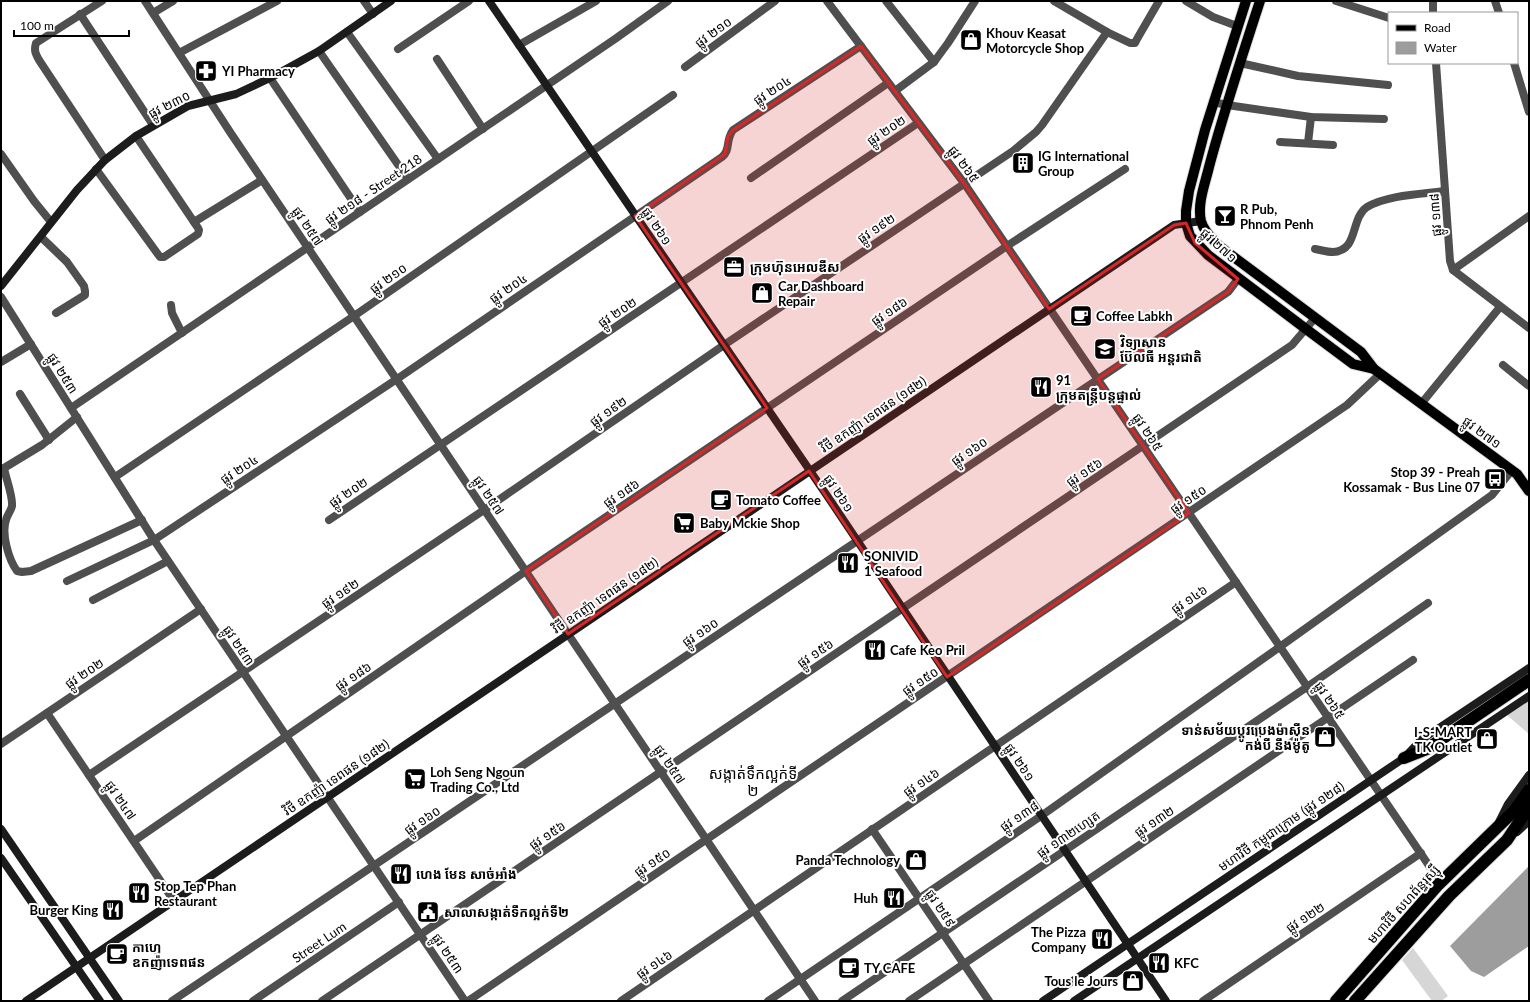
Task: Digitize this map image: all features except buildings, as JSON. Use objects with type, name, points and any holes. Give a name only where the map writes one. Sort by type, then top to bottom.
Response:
[{"type":"highway","points":[[1404,758],[1427,749],[1529,680]]},
{"type":"highway","name":"មហាវិថី សហព័ន្ធរុស្ស៊ី","points":[[1336,1001],[1442,881],[1514,811],[1529,790]]},
{"type":"highway","points":[[1355,1001],[1449,896],[1507,840],[1529,806]]},
{"type":"main road","name":"ផ្លូវ ២៧១","points":[[1246,1],[1214,102],[1189,191],[1186,223],[1190,236],[1208,256],[1353,364],[1377,372]]},
{"type":"main road","name":"ផ្លូវ ២៧១","points":[[1260,1],[1217,136],[1200,206],[1201,221],[1206,233],[1219,246],[1361,352],[1377,372],[1514,472],[1529,491]]},
{"type":"main road","name":"ផ្លូវ ២៧១","points":[[1514,472],[1529,477]]},
{"type":"street","points":[[102,1],[36,43],[34,49],[35,53],[105,160]]},
{"type":"street","name":"ផ្លូវ ២៥៧","points":[[145,1],[262,180],[815,1001]]},
{"type":"street","points":[[153,13],[173,1]]},
{"type":"street","points":[[179,53],[277,1]]},
{"type":"street","points":[[364,1],[373,14]]},
{"type":"street","name":"ផ្លូវ ២៣០","points":[[1,286],[77,190],[105,160],[136,136],[188,106],[236,94],[270,78],[319,51],[391,1]]},
{"type":"street","points":[[398,49],[469,1]]},
{"type":"street","name":"ផ្លូវ ២៦១","points":[[489,1],[810,471],[1166,1001]]},
{"type":"street","points":[[519,45],[596,1]]},
{"type":"street","name":"ផ្លូវ ២១៨ - Street 218","points":[[71,408],[547,86],[668,1]]},
{"type":"street","name":"ផ្លូវ ២១០","points":[[685,67],[775,1]]},
{"type":"street","name":"ផ្លូវ ២៦៥","points":[[827,1],[964,183],[1281,646],[1307,687],[1432,870],[1442,881]]},
{"type":"street","points":[[886,1],[934,62]]},
{"type":"street","points":[[895,91],[934,62],[975,1]]},
{"type":"street","points":[[1054,1],[1107,32],[1130,43],[1135,43],[1159,1]]},
{"type":"street","points":[[1186,1],[1213,17],[1237,26]]},
{"type":"street","points":[[1336,1],[1388,18]]},
{"type":"street","points":[[1433,1],[1433,12]]},
{"type":"street","points":[[1495,1],[1499,12]]},
{"type":"street","points":[[80,14],[153,125]]},
{"type":"street","points":[[347,32],[438,159]]},
{"type":"street","name":"ផ្លូវ ១៩២","points":[[89,775],[484,510],[724,345],[1013,151],[1036,132],[1107,32]]},
{"type":"street","name":"ផ្លូវ ២០៤","points":[[67,581],[154,540],[397,379],[725,154],[727,150],[728,136],[733,130],[861,46]]},
{"type":"street","points":[[319,51],[408,179]]},
{"type":"street","points":[[437,59],[483,129]]},
{"type":"street","points":[[1240,64],[1298,76],[1388,85]]},
{"type":"street","name":"ផ្លូវ ១៣៨","points":[[1436,64],[1450,261],[1453,270]]},
{"type":"street","points":[[1514,64],[1529,112]]},
{"type":"street","points":[[270,78],[360,212]]},
{"type":"street","points":[[751,178],[888,83]]},
{"type":"street","name":"ផ្លូវ ២១០","points":[[115,477],[354,316],[673,95]]},
{"type":"street","points":[[1214,102],[1311,118],[1384,119]]},
{"type":"street","points":[[1308,143],[1311,118]]},
{"type":"street","name":"ផ្លូវ ២០២","points":[[329,520],[918,123]]},
{"type":"street","points":[[96,169],[160,257],[164,257],[198,234],[200,230],[136,136]]},
{"type":"street","points":[[1280,142],[1333,145]]},
{"type":"street","points":[[1,154],[34,201],[51,222]]},
{"type":"street","name":"ផ្លូវ ១៨៦","points":[[134,841],[526,571],[1007,246],[1125,169]]},
{"type":"street","points":[[194,222],[262,180]]},
{"type":"street","points":[[1315,249],[1334,252],[1346,248],[1352,241],[1358,216],[1366,208],[1377,202],[1445,191]]},
{"type":"street","points":[[1529,216],[1453,270],[1529,328]]},
{"type":"street","name":"វិថី ឧកញ៉ា ទេពផន (១៨២)","points":[[26,1001],[1174,225],[1201,221]]},
{"type":"street","points":[[41,237],[67,262],[84,286],[85,291],[84,295],[56,313]]},
{"type":"street","name":"ផ្លូវ ១៦០","points":[[172,1001],[1228,292],[1238,279]]},
{"type":"street","name":"ផ្លូវ ២៥៣","points":[[1,296],[154,540],[467,1001]]},
{"type":"street","points":[[171,305],[172,313],[182,333]]},
{"type":"street","points":[[1421,404],[1500,307]]},
{"type":"street","name":"ផ្លូវ ១៥៦","points":[[322,1001],[1292,345],[1315,318]]},
{"type":"street","points":[[1,362],[31,344]]},
{"type":"street","points":[[1503,366],[1529,386]]},
{"type":"street","name":"ផ្លូវ ១៥០","points":[[467,1001],[1347,405],[1377,372]]},
{"type":"street","points":[[20,394],[49,440]]},
{"type":"street","points":[[77,417],[49,440],[4,468],[12,504],[5,520],[3,540],[10,562],[17,571],[30,571],[142,520]]},
{"type":"street","name":"ផ្លូវ ១៣៨","points":[[768,1001],[1041,816],[1281,646],[1492,495],[1514,472]]},
{"type":"street","points":[[93,600],[168,561]]},
{"type":"street","name":"ផ្លូវ ១៤៦","points":[[621,1001],[1236,582]]},
{"type":"street","name":"ផ្លូវ ១៣២ហ្សេត","points":[[842,1001],[1307,687],[1428,603]]},
{"type":"street","name":"ផ្លូវ ២០២","points":[[1,744],[201,609]]},
{"type":"street","name":"ផ្លូវ ១៣២","points":[[909,1001],[1413,660]]},
{"type":"street","name":"មហាវិថី កម្ពុជាក្រោម (ផ្លូវ ១២៨)","points":[[1043,1001],[1404,758],[1421,740],[1529,668]]},
{"type":"street","points":[[1074,1001],[1529,696]]},
{"type":"street","name":"ផ្លូវ ២៤៧","points":[[47,713],[174,901]]},
{"type":"street","name":"មហាវិថី សហព័ន្ធរុស្ស៊ី","points":[[1496,829],[1508,804],[1529,775]]},
{"type":"street","points":[[1507,840],[1529,821]]},
{"type":"street","points":[[1,829],[120,1001]]},
{"type":"street","name":"ផ្លូវ ២៥៩","points":[[872,829],[989,1001]]},
{"type":"street","name":"ផ្លូវ ១២២","points":[[1203,1001],[1421,853]]},
{"type":"street","points":[[1,858],[100,1001]]},
{"type":"street","name":"Street Lum","points":[[253,1001],[399,902]]},
{"type":"highlighted area","points":[[861,46],[964,183],[1049,309],[1174,225],[1186,223],[1195,243],[1238,279],[1228,292],[1098,379],[1189,513],[947,677],[809,471],[568,634],[526,571],[767,408],[635,216],[725,154],[728,136],[733,130]]},
{"type":"shaded area","points":[[1529,700],[1529,734],[1507,715]]},
{"type":"shaded area","points":[[1413,948],[1448,996],[1441,1001],[1432,1001],[1402,960]]},
{"type":"water","points":[[1529,866],[1529,946],[1484,977],[1471,971],[1450,946]]},
{"type":"place","name":"Khouv Keasat Motorcycle Shop","points":[[971,40]]},
{"type":"place","name":"YI Pharmacy","points":[[206,71]]},
{"type":"place","name":"IG International Group","points":[[1023,163]]},
{"type":"place","name":"R Pub, Phnom Penh","points":[[1225,216]]},
{"type":"place","name":"ក្រុមហ៊ុនអេលឌីស","points":[[734,267]]},
{"type":"place","name":"Car Dashboard Repair","points":[[762,293]]},
{"type":"place","name":"Coffee Labkh","points":[[1081,316]]},
{"type":"place","name":"វិទ្យាស្ថាន ប៊ែលធី អន្ដរជាតិ","points":[[1105,349]]},
{"type":"place","name":"91 ក្រុមតន្រ្តីបន្តផ្ទាល់","points":[[1041,387]]},
{"type":"place","name":"Stop 39 - Preah Kossamak - Bus Line 07","points":[[1495,479]]},
{"type":"place","name":"Tomato Coffee","points":[[721,500]]},
{"type":"place","name":"Baby Mckie Shop","points":[[684,523]]},
{"type":"place","name":"SONIVID 1 Seafood","points":[[848,563]]},
{"type":"place","name":"Cafe Keo Pril","points":[[875,650]]},
{"type":"place","name":"ទាន់សម័យប្តូរប្រេងម៉ាសុីន កង់បី នឹងម៉ូតូ","points":[[1325,737]]},
{"type":"place","name":"I-S-MART TK Outlet","points":[[1487,739]]},
{"type":"place","name":"Loh Seng Ngoun Trading Co., Ltd","points":[[415,779]]},
{"type":"place","name":"Panda Technology","points":[[916,860]]},
{"type":"place","name":"ហេង មែន សាច់អាំង","points":[[401,874]]},
{"type":"place","name":"Stop Tep Phan Restaurant","points":[[139,893]]},
{"type":"place","name":"Huh","points":[[894,898]]},
{"type":"place","name":"Burger King","points":[[113,910]]},
{"type":"place","name":"សាលាសង្កាត់ទឹកល្អក់ទី២","points":[[428,912]]},
{"type":"place","name":"The Pizza Company","points":[[1102,939]]},
{"type":"place","name":"កាហ្វេ ឧកញ៉ាទេពផន","points":[[117,954]]},
{"type":"place","name":"KFC","points":[[1159,963]]},
{"type":"place","name":"TY CAFE","points":[[849,968]]},
{"type":"place","name":"Tous le Jours","points":[[1133,981]]},
{"type":"district","name":"សង្កាត់ទឹកល្អក់ទី ២","points":[[753,782]]}]
